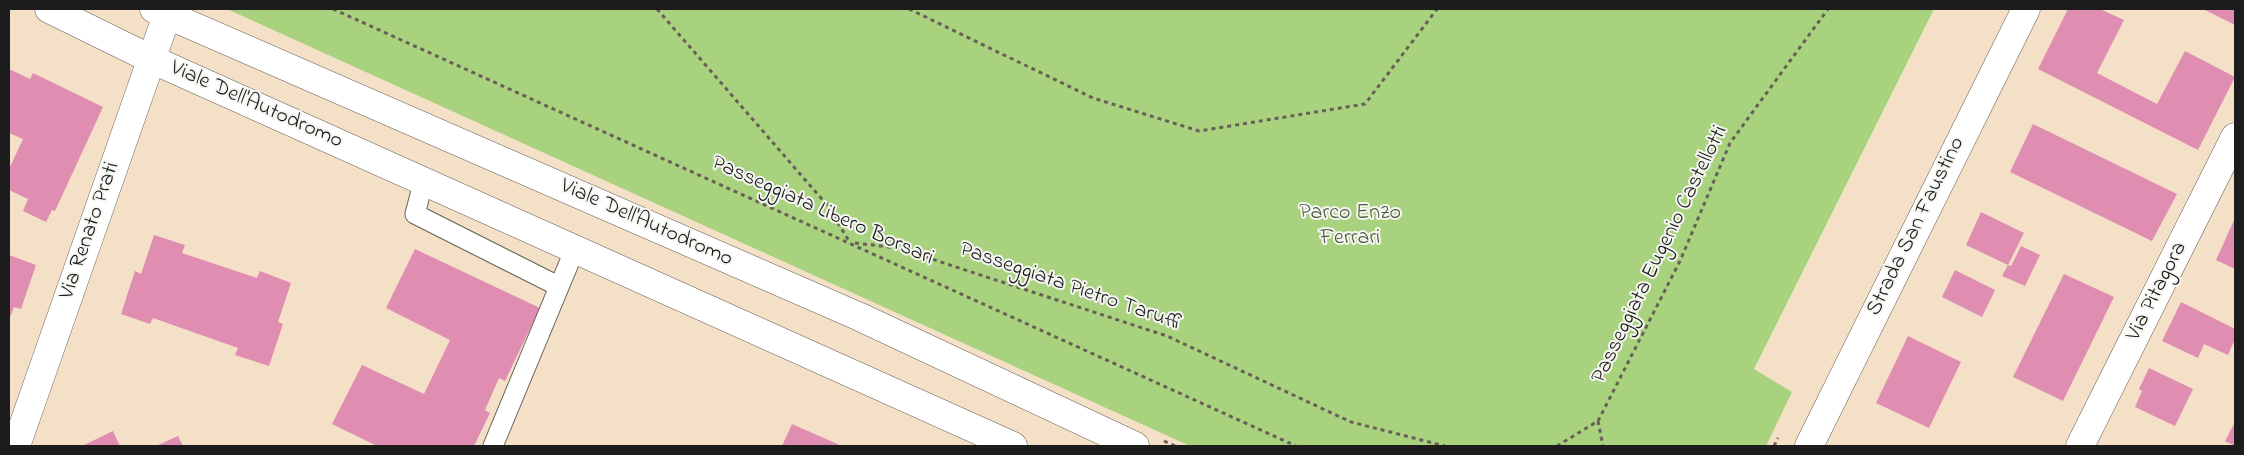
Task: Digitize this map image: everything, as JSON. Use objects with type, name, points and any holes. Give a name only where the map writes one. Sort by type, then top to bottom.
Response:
[{"type":"street","name":"Viale Dell'Autodromo","points":[[49,9],[151,59],[424,180],[574,251],[1013,446]]},
{"type":"street","name":"Strada San Faustino","points":[[1809,446],[2026,9]]},
{"type":"street","name":"Viale Dell'Autodromo","points":[[160,12],[860,318],[1135,446]]},
{"type":"street","name":"Via Renato Prati","points":[[16,446],[151,59],[160,12]]},
{"type":"street","name":"Via Pitagora","points":[[2080,446],[2235,137]]},
{"type":"lane","points":[[424,180],[415,214],[558,286]]},
{"type":"lane","points":[[493,446],[574,251]]},
{"type":"path","name":"Passeggiata Libero Borsari","points":[[333,9],[1296,446]]},
{"type":"path","points":[[657,9],[827,206],[850,242]]},
{"type":"path","points":[[909,9],[1092,98],[1199,130],[1365,104],[1437,9]]},
{"type":"path","name":"Passeggiata Eugenio Castellotti","points":[[1598,421],[1680,261],[1730,143],[1828,9]]},
{"type":"path","name":"Passeggiata Pietro Taruffi","points":[[850,242],[898,248],[1167,336],[1351,422],[1445,446]]},
{"type":"path","points":[[1556,446],[1598,421],[1603,446]]},
{"type":"green space","name":"Parco Enzo Ferrari","points":[[227,9],[1934,9],[1754,369],[1792,392],[1766,446],[1190,446]]},
{"type":"building","points":[[2068,9],[2100,9],[2124,20],[2097,73],[2157,104],[2185,51],[2235,77],[2198,150],[2038,69]]},
{"type":"building","points":[[2203,9],[2235,9],[2235,25]]},
{"type":"building","points":[[9,69],[30,79],[33,73],[103,107],[55,211],[52,210],[46,222],[23,211],[28,199],[9,190],[9,169],[23,139],[9,133]]},
{"type":"building","points":[[2033,124],[2177,194],[2152,241],[2010,172]]},
{"type":"building","points":[[1981,212],[2024,233],[2008,265],[1966,245]]},
{"type":"building","points":[[2235,218],[2235,269],[2216,260]]},
{"type":"building","points":[[154,235],[185,245],[182,253],[257,278],[260,271],[291,283],[278,322],[283,324],[269,366],[235,355],[238,348],[153,318],[150,324],[121,314],[135,271],[141,274]]},
{"type":"building","points":[[2021,246],[2040,255],[2025,286],[2002,276],[2008,265],[2011,266]]},
{"type":"building","points":[[415,249],[540,308],[505,381],[499,378],[485,410],[490,413],[474,446],[377,446],[332,424],[362,365],[424,394],[450,340],[386,308]]},
{"type":"building","points":[[9,255],[36,265],[21,309],[14,307],[9,320]]},
{"type":"building","points":[[1955,270],[1995,290],[1982,317],[1942,297]]},
{"type":"building","points":[[2064,274],[2114,297],[2063,401],[2013,377]]},
{"type":"building","points":[[2181,302],[2235,329],[2235,339],[2228,355],[2204,344],[2198,358],[2162,341]]},
{"type":"building","points":[[1908,336],[1961,362],[1929,428],[1876,403]]},
{"type":"building","points":[[2149,368],[2193,389],[2175,426],[2135,407],[2142,391],[2139,389]]},
{"type":"building","points":[[2235,422],[2235,446],[2225,441]]},
{"type":"building","points":[[792,424],[842,446],[782,446]]},
{"type":"building","points":[[113,431],[120,446],[82,446]]},
{"type":"building","points":[[178,436],[183,446],[156,446]]}]
